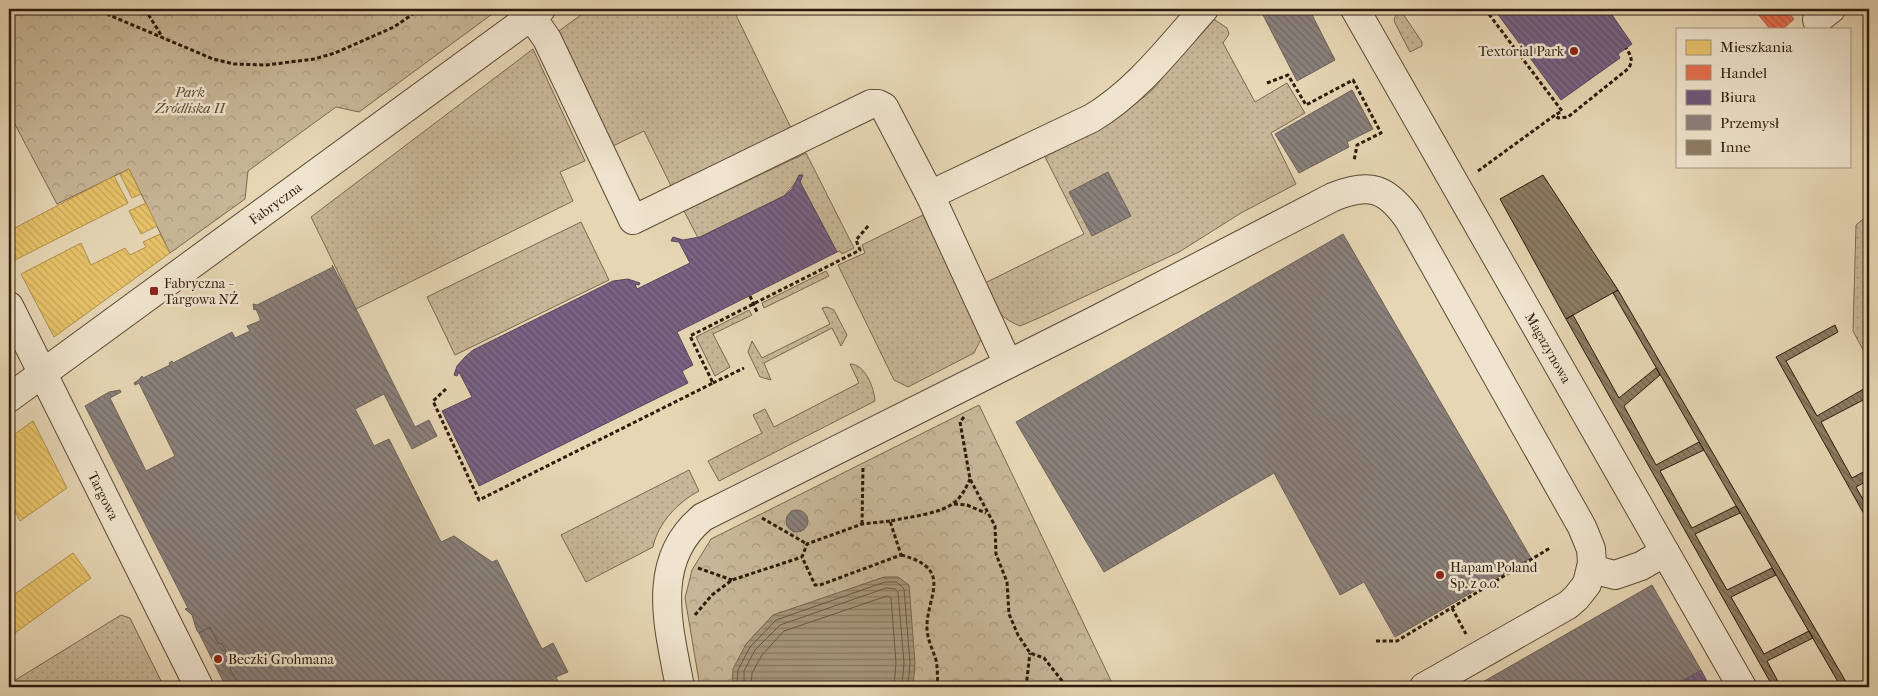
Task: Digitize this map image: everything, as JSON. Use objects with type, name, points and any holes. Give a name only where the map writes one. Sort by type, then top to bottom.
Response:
[{"type":"street","points":[[930,195],[1092,118],[1116,104],[1149,71],[1204,9]]},
{"type":"street","name":"Magazynowa","points":[[1355,9],[1742,687]]},
{"type":"street","points":[[536,12],[633,220],[871,104],[878,104],[884,107],[930,195],[1008,364]]},
{"type":"street","name":"Fabryczna","points":[[9,398],[536,12]]},
{"type":"street","points":[[680,687],[666,612],[669,575],[673,559],[689,528],[703,517],[1349,190],[1377,190],[1386,193],[1396,202],[1412,226],[1582,527],[1592,556],[1591,569],[1583,590],[1568,605],[1424,687]]},
{"type":"street","name":"Targowa","points":[[9,306],[199,687]]},
{"type":"street","points":[[1591,569],[1616,576],[1642,566],[1665,552]]},
{"type":"path","points":[[102,9],[109,16],[161,36],[180,47],[213,59],[234,64],[266,65],[314,59],[344,50],[394,27],[420,9]]},
{"type":"path","points":[[144,9],[161,36]]},
{"type":"path","points":[[1457,185],[1562,111],[1485,9]]},
{"type":"path","points":[[1555,115],[1558,118],[1568,117],[1629,68],[1632,62],[1626,48]]},
{"type":"path","points":[[1268,84],[1288,76],[1306,105],[1353,80],[1380,133],[1357,145],[1354,161]]},
{"type":"path","points":[[713,383],[690,336],[860,250],[856,240],[869,225]]},
{"type":"path","points":[[750,296],[757,312]]},
{"type":"path","points":[[446,389],[433,401],[480,500],[744,368]]},
{"type":"path","points":[[966,408],[965,416],[960,422],[970,479],[995,526],[996,554],[1007,582],[1009,614],[1018,635],[1030,653],[1044,658],[1067,687]]},
{"type":"path","points":[[862,524],[863,465]]},
{"type":"path","points":[[938,687],[937,663],[927,630],[927,618],[935,587],[933,578],[921,563],[901,555],[820,585],[815,585],[811,580],[802,557],[807,544],[862,524],[890,521],[927,513],[953,504],[962,495],[970,479]]},
{"type":"path","points":[[953,504],[967,506],[988,513]]},
{"type":"path","points":[[759,516],[807,544]]},
{"type":"path","points":[[890,521],[901,555]]},
{"type":"path","points":[[1376,641],[1397,641],[1550,548]]},
{"type":"path","points":[[691,620],[712,595],[732,580],[802,557]]},
{"type":"path","points":[[697,567],[732,580]]},
{"type":"path","points":[[1452,608],[1471,641]]},
{"type":"path","points":[[1026,687],[1030,653]]},
{"type":"green space","name":"Park Źródliska II","points":[[9,9],[499,9],[359,112],[336,107],[248,171],[245,199],[170,253],[129,169],[57,204],[9,113]]},
{"type":"green space","points":[[589,9],[733,9],[793,132],[674,192],[644,131],[613,146],[559,31]]},
{"type":"green space","points":[[1398,11],[1401,11],[1422,42],[1422,46],[1410,52],[1395,23],[1394,19]]},
{"type":"green space","points":[[1215,20],[1227,28],[1229,34],[1223,43],[1255,102],[1287,83],[1305,113],[1271,133],[1296,184],[1241,213],[1179,252],[1041,317],[1020,326],[1006,318],[997,310],[983,284],[1084,234],[1042,151],[1102,122],[1146,96],[1200,29]]},
{"type":"green space","points":[[533,49],[585,161],[560,172],[573,201],[356,309],[311,217]]},
{"type":"green space","points":[[806,153],[854,248],[842,254],[840,251],[837,252],[800,182],[802,175],[784,196],[698,238],[684,211]]},
{"type":"green space","points":[[1869,214],[1869,361],[1853,331],[1856,225]]},
{"type":"green space","points":[[923,215],[977,325],[981,339],[974,353],[908,387],[894,380],[838,265],[865,253],[862,245]]},
{"type":"green space","points":[[581,222],[609,280],[455,355],[427,297]]},
{"type":"green space","points":[[826,271],[829,276],[764,308],[762,303]]},
{"type":"green space","points":[[827,307],[834,310],[847,335],[841,346],[832,328],[764,363],[771,380],[760,377],[748,352],[752,341],[762,358],[830,324],[822,308]]},
{"type":"green space","points":[[749,310],[752,315],[713,334],[730,367],[715,376],[696,337]]},
{"type":"green space","points":[[850,364],[860,368],[868,377],[875,401],[719,481],[708,461],[762,433],[753,415],[765,409],[774,427],[859,383]]},
{"type":"green space","points":[[979,405],[1114,687],[700,687],[685,598],[692,570],[711,539]]},
{"type":"green space","points":[[689,470],[699,491],[670,514],[659,530],[653,547],[586,582],[561,535]]},
{"type":"green space","points":[[121,615],[130,618],[164,687],[9,687],[9,684]]},
{"type":"water","points":[[884,577],[898,577],[909,585],[915,663],[913,687],[732,687],[733,669],[746,644],[773,615]]},
{"type":"building: Mieszkania","points":[[129,169],[141,194],[132,198],[120,174]]},
{"type":"building: Mieszkania","points":[[114,176],[128,203],[13,261],[9,251],[9,231]]},
{"type":"building: Mieszkania","points":[[146,203],[157,226],[141,234],[129,211]]},
{"type":"building: Mieszkania","points":[[160,234],[170,253],[54,337],[21,274],[81,243],[91,265],[125,248],[130,255],[146,247],[143,242]]},
{"type":"building: Mieszkania","points":[[33,421],[67,488],[20,521],[9,499],[9,438]]},
{"type":"building: Mieszkania","points":[[73,553],[91,578],[15,633],[9,624],[9,598]]},
{"type":"building: Handel","points":[[1754,9],[1785,9],[1794,19],[1784,28],[1769,28]]},
{"type":"building: Biura","name":"Textorial Park","points":[[1494,9],[1608,9],[1632,44],[1618,54],[1620,58],[1561,100]]},
{"type":"building: Biura","points":[[799,175],[803,175],[800,182],[837,252],[677,332],[693,365],[682,371],[688,383],[479,486],[442,411],[472,397],[459,372],[457,376],[454,375],[457,366],[465,357],[473,350],[613,281],[628,279],[640,283],[639,285],[635,284],[637,289],[690,263],[679,242],[671,241],[673,237],[683,240],[700,237],[784,196],[792,189]]},
{"type":"building: Biura","points":[[1701,670],[1710,687],[1677,687],[1676,684]]},
{"type":"building: Przemysł","points":[[1276,9],[1309,9],[1335,60],[1297,81],[1263,15]]},
{"type":"building: Przemysł","points":[[1352,90],[1373,129],[1347,142],[1349,147],[1299,173],[1275,134]]},
{"type":"building: Przemysł","points":[[1108,172],[1131,216],[1092,236],[1069,192]]},
{"type":"building: Przemysł","points":[[1343,234],[1531,558],[1395,637],[1364,582],[1340,595],[1274,473],[1104,572],[1016,422]]},
{"type":"building: Przemysł","points":[[332,265],[415,427],[429,420],[437,436],[412,449],[384,394],[355,409],[374,446],[389,439],[441,542],[454,536],[492,562],[497,560],[542,649],[553,643],[568,672],[556,677],[561,687],[233,687],[239,685],[230,669],[233,664],[222,644],[218,643],[210,627],[199,633],[192,615],[185,609],[188,608],[85,406],[109,392],[120,390],[121,392],[110,398],[146,471],[175,456],[139,383],[135,385],[134,383],[142,376],[143,378],[170,365],[169,363],[172,361],[173,363],[232,332],[235,338],[250,331],[247,326],[260,321],[253,304],[257,305],[333,267]]},
{"type":"building: Przemysł","points":[[797,510],[805,513],[808,521],[805,529],[797,532],[789,529],[786,521],[789,513]]},
{"type":"building: Przemysł","points":[[1652,585],[1701,670],[1671,687],[1474,687]]},
{"type":"building: Przemysł","points":[[210,627],[218,643],[222,644],[233,664],[230,669],[239,685],[226,687],[199,633]]},
{"type":"building: Inne","points":[[1543,175],[1618,290],[1566,319],[1500,199]]},
{"type":"building: Inne","points":[[1618,290],[1849,687],[1841,687],[1613,293]]},
{"type":"building: Inne","points":[[1573,315],[1619,398],[1656,368],[1660,375],[1624,406],[1656,465],[1699,442],[1704,450],[1660,471],[1692,528],[1736,506],[1740,513],[1695,534],[1727,590],[1772,568],[1776,575],[1731,597],[1764,654],[1809,631],[1813,638],[1767,661],[1781,687],[1773,687],[1566,319]]},
{"type":"building: Inne","points":[[1835,325],[1838,332],[1786,361],[1817,416],[1867,387],[1869,397],[1821,422],[1852,478],[1869,469],[1869,480],[1856,487],[1869,510],[1869,523],[1776,357]]},
{"type":"place","name":"Textorial Park","points":[[1574,51]]},
{"type":"place","name":"Fabryczna - Targowa NŻ","points":[[154,291]]},
{"type":"place","name":"Hapam Poland Sp. z o.o.","points":[[1440,575]]},
{"type":"place","name":"Beczki Grohmana","points":[[218,659]]}]
